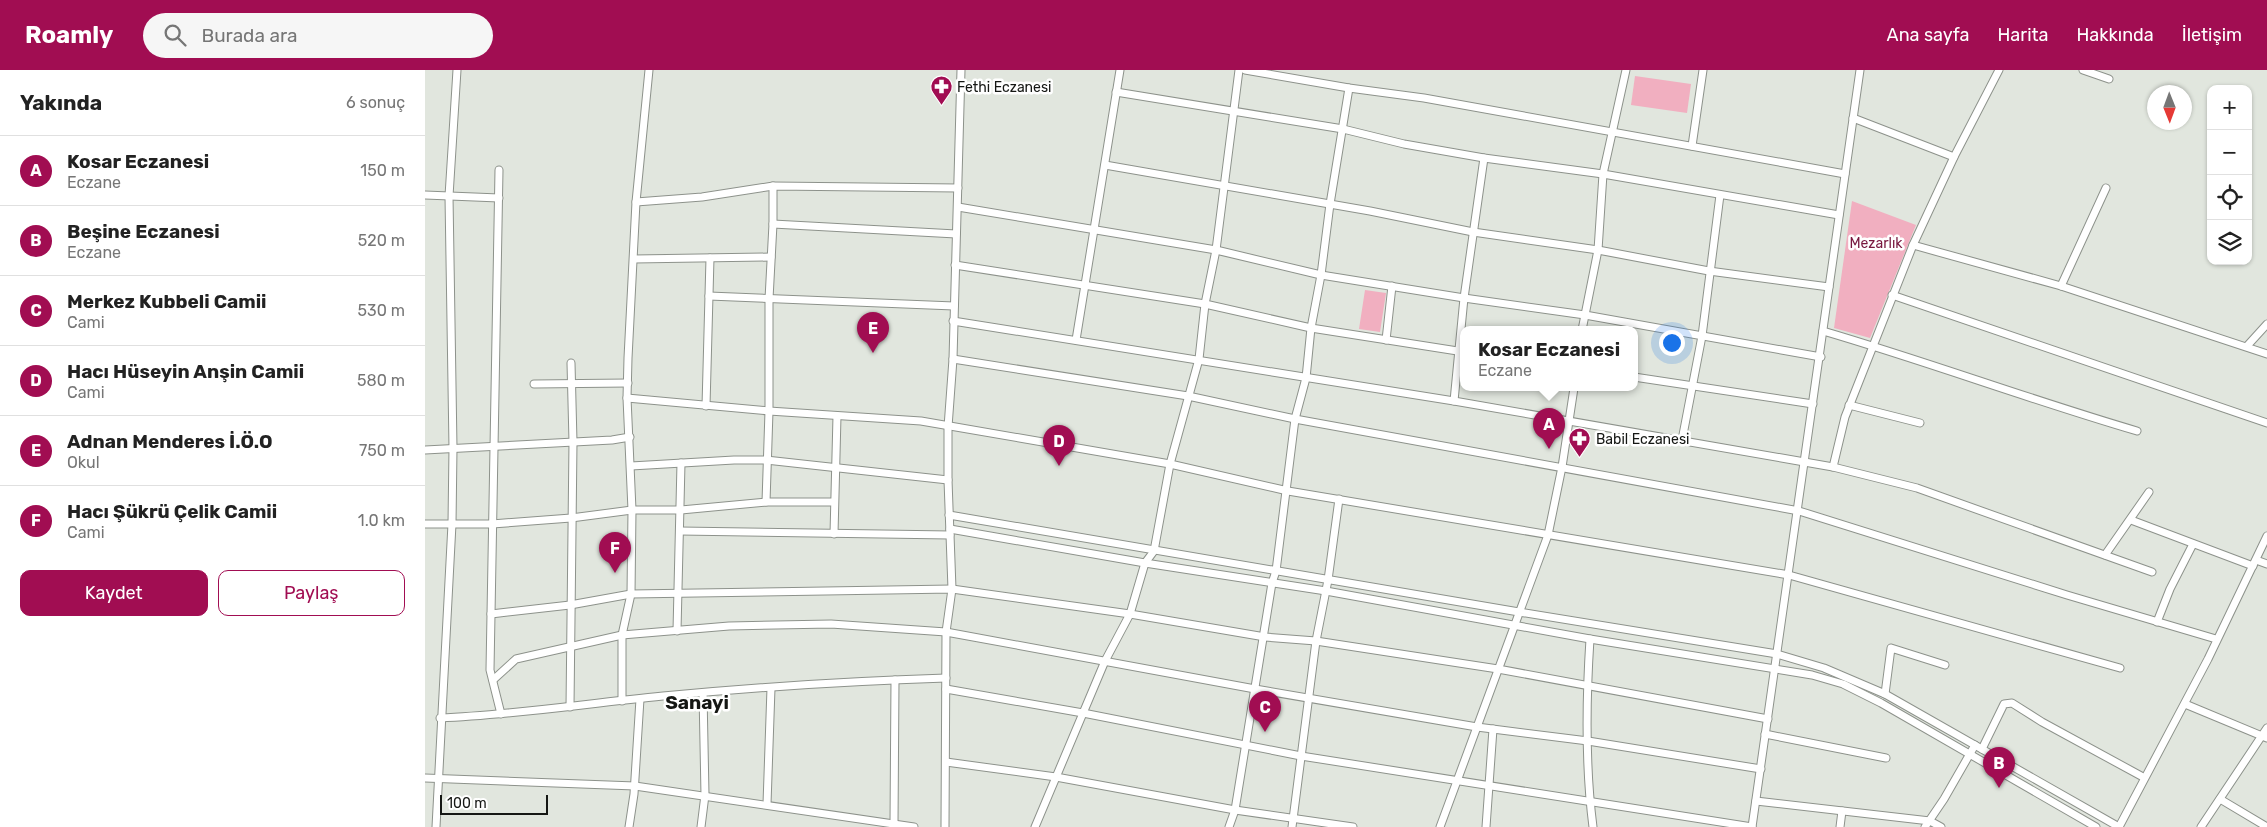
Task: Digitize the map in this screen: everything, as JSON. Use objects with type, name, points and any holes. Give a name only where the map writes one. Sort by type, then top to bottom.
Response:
[{"type":"street","points":[[436,827],[440,718],[449,609],[452,524],[453,448],[449,196],[457,70]]},
{"type":"street","points":[[623,701],[622,635],[631,594],[632,510],[627,383],[636,202],[649,70]]},
{"type":"street","points":[[945,827],[946,632],[951,589],[948,427],[953,359],[961,70]]},
{"type":"street","points":[[1077,340],[1119,70]]},
{"type":"street","points":[[1035,827],[1105,661],[1130,614],[1145,563],[1154,551],[1170,464],[1199,359],[1205,304],[1216,250],[1239,70]]},
{"type":"street","points":[[1245,70],[1349,88],[1424,98],[1845,174]]},
{"type":"street","points":[[1583,326],[1598,250],[1603,174],[1626,70]]},
{"type":"street","points":[[1691,146],[1703,70]]},
{"type":"street","points":[[946,689],[1083,713],[1301,756],[1752,827],[1821,357],[1823,331],[1860,70]]},
{"type":"street","points":[[1833,467],[1849,405],[1892,295],[1913,245],[1999,70]]},
{"type":"street","points":[[2083,70],[2109,78]]},
{"type":"street","points":[[1229,827],[1235,810],[1265,637],[1272,583],[1276,571],[1288,491],[1295,419],[1306,378],[1311,328],[1321,275],[1329,204],[1349,88]]},
{"type":"street","points":[[1116,92],[1343,129],[1404,144],[1484,158],[1603,174],[1839,215]]},
{"type":"street","points":[[1853,118],[1955,157]]},
{"type":"street","points":[[1462,326],[1464,298],[1484,158]]},
{"type":"street","points":[[1105,165],[1329,204],[1473,232],[1598,250],[1709,271],[1829,287]]},
{"type":"street","points":[[499,170],[490,670],[501,714]]},
{"type":"street","points":[[636,202],[702,197],[773,186],[958,188]]},
{"type":"street","points":[[765,502],[769,411],[769,299],[773,186]]},
{"type":"street","points":[[2061,286],[2106,188]]},
{"type":"street","points":[[425,195],[499,198]]},
{"type":"street","points":[[1682,440],[1702,336],[1720,195]]},
{"type":"street","points":[[958,207],[1216,250],[1321,275],[1585,315],[1821,357]]},
{"type":"street","points":[[773,224],[956,234]]},
{"type":"street","points":[[1913,245],[2061,286],[2267,354]]},
{"type":"street","points":[[634,259],[771,257]]},
{"type":"street","points":[[706,406],[711,258]]},
{"type":"street","points":[[955,266],[1205,304],[1311,328],[1460,352]]},
{"type":"street","points":[[1386,340],[1392,286]]},
{"type":"street","points":[[1892,295],[2267,423]]},
{"type":"street","points":[[709,296],[954,306]]},
{"type":"street","points":[[953,321],[1453,401],[1833,467],[1917,488],[2152,572]]},
{"type":"street","points":[[2247,346],[2267,324]]},
{"type":"street","points":[[1823,331],[1872,345],[2083,415],[2137,430]]},
{"type":"street","points":[[1453,401],[1460,358]]},
{"type":"street","points":[[953,359],[1188,396],[1295,419],[1799,511],[2216,639]]},
{"type":"street","points":[[570,707],[573,442],[571,363]]},
{"type":"street","points":[[1638,379],[1691,388],[1813,404]]},
{"type":"street","points":[[534,384],[571,382],[627,383]]},
{"type":"street","points":[[1439,827],[1548,535],[1562,467],[1574,391]]},
{"type":"street","points":[[627,398],[769,411],[921,421],[1170,464],[1288,491],[1789,575],[2120,668]]},
{"type":"street","points":[[1849,405],[1920,423]]},
{"type":"street","points":[[834,534],[837,416]]},
{"type":"street","points":[[425,450],[630,437]]},
{"type":"street","points":[[631,466],[766,460],[948,480]]},
{"type":"street","points":[[677,631],[681,463]]},
{"type":"street","points":[[2105,555],[2149,492]]},
{"type":"street","points":[[1292,827],[1316,641],[1328,580],[1339,499]]},
{"type":"street","points":[[425,524],[492,524],[571,518],[632,510],[681,510],[765,502],[834,502]]},
{"type":"street","points":[[949,515],[1154,551],[1777,654],[1824,668],[1885,694],[2119,827],[2143,777],[2185,704],[2208,659],[2267,536]]},
{"type":"street","points":[[2131,520],[2193,544],[2254,563],[2267,564]]},
{"type":"street","points":[[680,531],[834,534],[950,532],[1326,591],[1590,639],[1812,675],[1843,684],[1970,754],[2096,827]]},
{"type":"street","points":[[2157,622],[2170,589],[2193,544]]},
{"type":"street","points":[[491,614],[570,605],[631,594],[951,589],[1130,614],[1265,637],[1316,641],[1498,669],[1768,719]]},
{"type":"street","points":[[493,680],[516,659],[622,635],[729,626],[831,624],[946,632],[1255,689],[1477,727],[1588,741],[1761,769]]},
{"type":"street","points":[[1590,639],[1587,687],[1590,801],[1593,827]]},
{"type":"street","points":[[1885,694],[1891,648],[1945,665]]},
{"type":"street","points":[[440,718],[501,714],[703,693],[946,678]]},
{"type":"street","points":[[895,680],[895,824]]},
{"type":"street","points":[[767,804],[771,688]]},
{"type":"street","points":[[701,827],[705,795],[703,693]]},
{"type":"street","points":[[629,827],[635,786],[640,699]]},
{"type":"street","points":[[1927,824],[1970,754],[1979,747],[2005,704],[2012,703],[2042,722],[2143,777]]},
{"type":"street","points":[[2185,704],[2264,737]]},
{"type":"street","points":[[2201,827],[2264,737],[2267,728]]},
{"type":"street","points":[[1486,827],[1493,729]]},
{"type":"street","points":[[1765,734],[1886,758]]},
{"type":"street","points":[[946,762],[1056,777],[1235,810],[1353,827]]},
{"type":"street","points":[[425,778],[635,786],[914,827]]},
{"type":"street","points":[[2220,799],[2267,827]]},
{"type":"street","points":[[1756,801],[1842,811],[1941,827]]},
{"type":"street","points":[[1840,827],[1842,811]]},
{"type":"green space","points":[[1635,76],[1691,84],[1687,113],[1631,105]]},
{"type":"green space","name":"Mezarlık","points":[[1852,201],[1916,225],[1870,338],[1834,328]]},
{"type":"green space","points":[[1365,290],[1386,293],[1380,332],[1359,329]]},
{"type":"place","name":"Fethi Eczanesi","points":[[941,106]]},
{"type":"place","name":"Adnan Menderes İ.Ö.O","points":[[873,353]]},
{"type":"place","name":"Kosar Eczanesi","points":[[1549,449]]},
{"type":"place","name":"Babil Eczanesi","points":[[1580,458]]},
{"type":"place","name":"Hacı Hüseyin Anşin Camii","points":[[1059,466]]},
{"type":"place","name":"Hacı Şükrü Çelik Camii","points":[[615,573]]},
{"type":"place","name":"Merkez Kubbeli Camii","points":[[1265,732]]},
{"type":"place","name":"Beşine Eczanesi","points":[[1999,788]]},
{"type":"district","name":"Sanayi","points":[[697,702]]}]
